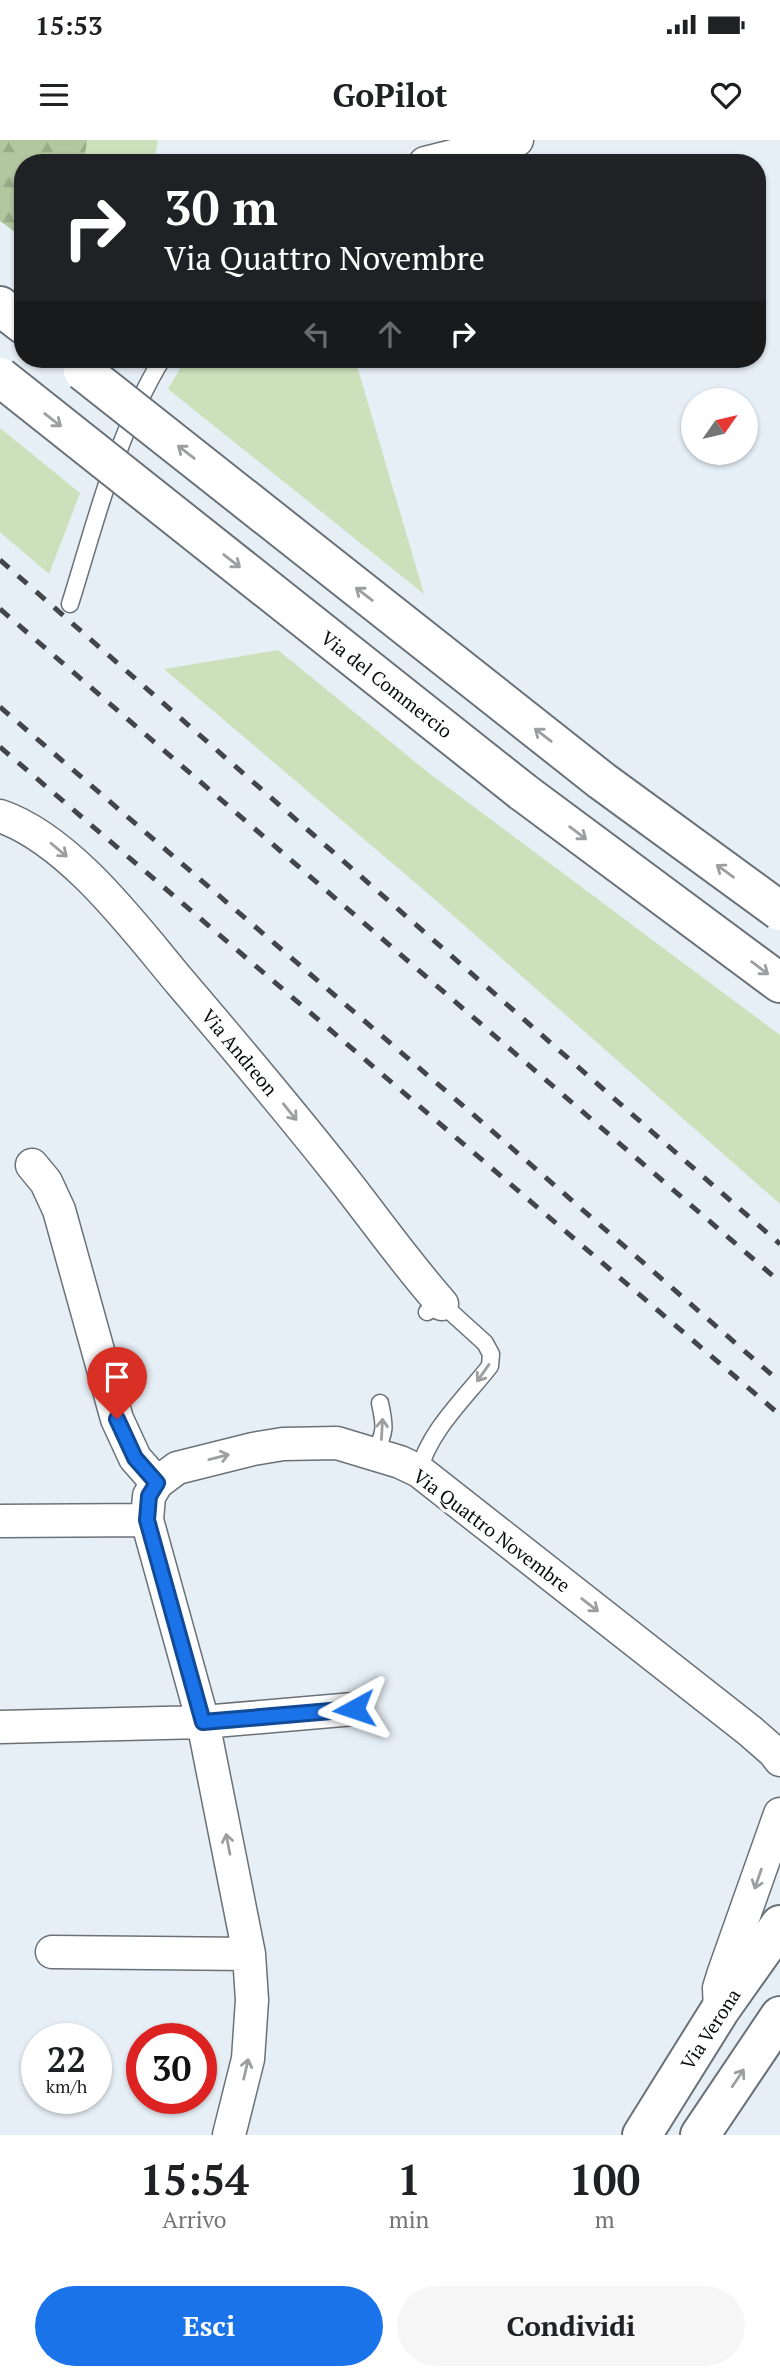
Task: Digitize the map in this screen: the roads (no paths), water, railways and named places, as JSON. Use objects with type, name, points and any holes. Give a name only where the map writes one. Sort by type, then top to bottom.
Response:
[{"type":"main road","points":[[0,306],[14,317]]},
{"type":"main road","points":[[79,368],[591,773],[780,911]]},
{"type":"main road","name":"Via del Commercio","points":[[0,377],[523,792],[780,983]]},
{"type":"main road","name":"Via Verona","points":[[642,2135],[720,2010],[780,1926]]},
{"type":"main road","points":[[700,2135],[780,2016]]},
{"type":"street","points":[[454,147],[517,140]]},
{"type":"street","name":"Via Andreon","points":[[0,816],[29,829],[77,865],[139,933],[290,1112],[412,1270],[434,1308]]},
{"type":"street","points":[[32,1166],[46,1182],[59,1210],[117,1419],[135,1458],[157,1483],[149,1496],[147,1520],[203,1722],[249,1954],[253,2000],[248,2059],[229,2135]]},
{"type":"street","name":"Via Quattro Novembre","points":[[157,1483],[177,1468],[282,1444],[337,1443],[419,1471],[750,1731],[780,1760]]},
{"type":"street","points":[[0,1521],[147,1520]]},
{"type":"street","points":[[0,1727],[203,1722],[354,1709]]},
{"type":"street","points":[[720,2010],[719,1988],[780,1814]]},
{"type":"street","points":[[52,1952],[249,1954]]},
{"type":"lane","points":[[69,604],[117,456],[139,398],[157,368]]},
{"type":"lane","points":[[419,1471],[431,1441],[489,1366],[491,1354],[485,1343],[434,1308]]},
{"type":"lane","points":[[374,1454],[383,1439],[385,1427],[380,1403]]},
{"type":"railway","points":[[0,560],[780,1244]]},
{"type":"railway","points":[[0,609],[780,1282]]},
{"type":"railway","points":[[0,707],[780,1382]]},
{"type":"railway","points":[[0,747],[780,1415]]}]
